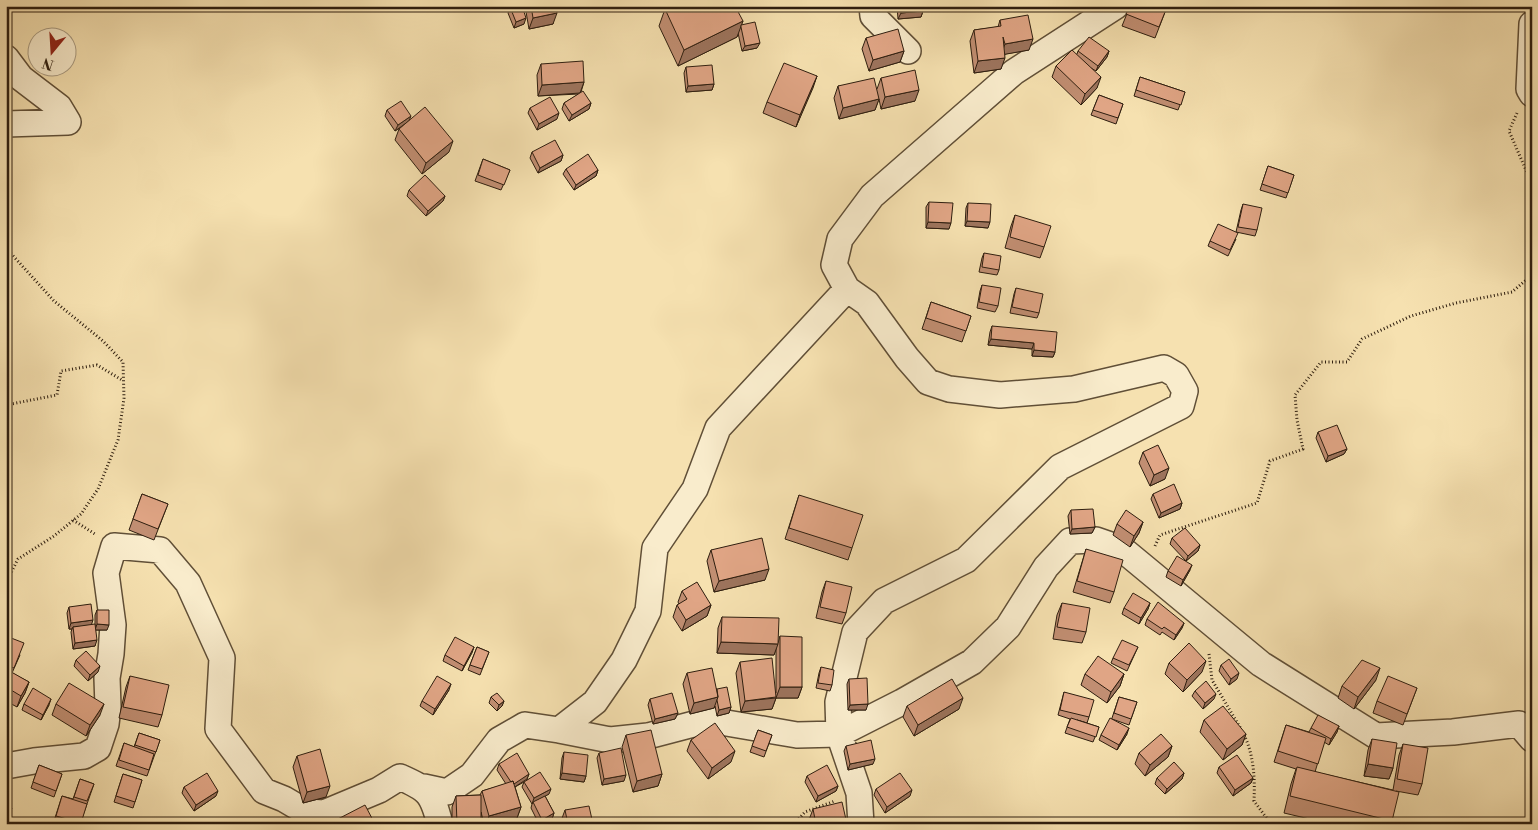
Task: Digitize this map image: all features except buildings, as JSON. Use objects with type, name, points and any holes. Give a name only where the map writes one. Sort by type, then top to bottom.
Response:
[{"type":"street","points":[[872,6],[873,16],[908,52]]},
{"type":"street","points":[[862,824],[859,793],[839,734],[838,702],[855,632],[884,601],[966,560],[1060,467],[1181,406],[1185,391],[1176,375],[1164,368],[1074,389],[1000,395],[948,389],[928,382],[907,358],[867,303],[847,289],[834,265],[840,239],[872,196],[1014,72],[1116,6]]},
{"type":"street","points":[[1530,91],[1531,34]]},
{"type":"street","points":[[6,58],[21,78],[59,107],[68,122],[6,124]]},
{"type":"street","points":[[559,730],[595,702],[624,660],[648,611],[656,548],[695,489],[718,428],[847,289]]},
{"type":"street","points":[[6,766],[84,756],[98,748],[106,724],[108,707],[107,678],[112,654],[113,625],[106,573],[114,546],[160,550],[188,583],[222,658],[218,729],[264,791],[306,812],[324,813],[379,790],[400,777],[424,788],[447,792],[472,775],[499,740],[525,726],[559,730],[610,740],[648,736],[709,720],[797,735],[839,734],[902,702],[972,662],[1008,627],[1046,567],[1070,541],[1096,540],[1122,548],[1261,664],[1376,736],[1453,732],[1519,724],[1532,739]]},
{"type":"street","points":[[424,788],[435,803],[440,824]]},
{"type":"path","points":[[1530,91],[1509,131],[1532,184]]},
{"type":"path","points":[[6,248],[54,301],[103,341],[123,362],[124,398],[118,440],[98,489],[81,514],[54,536],[18,560],[6,583]]},
{"type":"path","points":[[1153,573],[1151,574],[1154,550],[1160,535],[1257,503],[1270,461],[1304,449],[1297,420],[1295,395],[1322,362],[1347,362],[1362,339],[1370,335],[1411,316],[1456,303],[1512,292],[1532,275]]},
{"type":"path","points":[[6,405],[57,395],[61,371],[97,365],[123,380]]},
{"type":"path","points":[[1206,618],[1212,680],[1237,720],[1250,748],[1255,784],[1254,801],[1270,824]]},
{"type":"path","points":[[794,824],[805,812],[859,793]]}]
